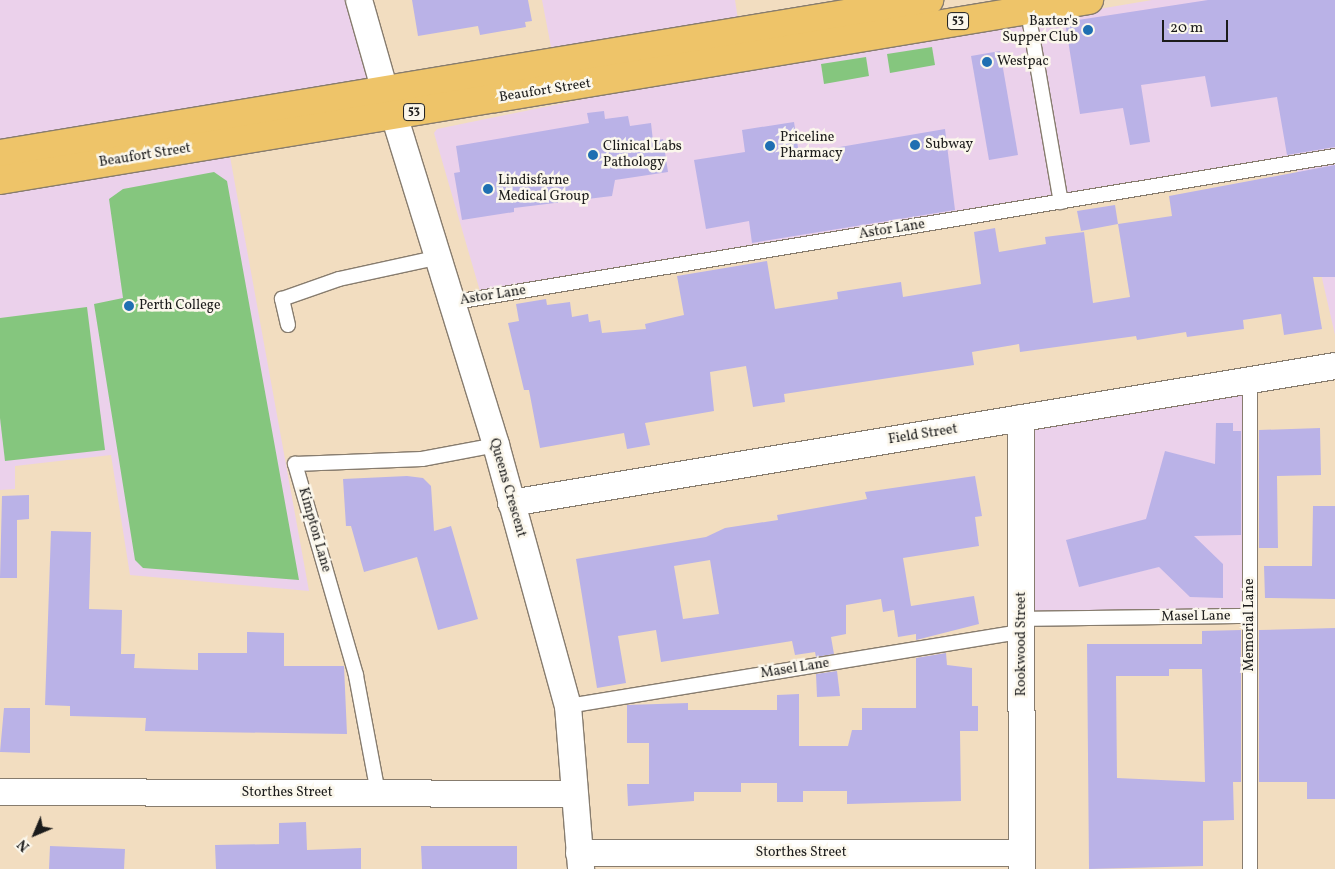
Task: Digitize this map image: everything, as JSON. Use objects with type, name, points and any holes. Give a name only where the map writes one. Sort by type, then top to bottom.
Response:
[{"type":"main road","name":"Beaufort Street","points":[[0,180],[389,103],[929,0]]},
{"type":"main road","name":"Beaufort Street","points":[[0,154],[389,103],[1027,5],[1089,0]]},
{"type":"street","name":"Queens Crescent","points":[[359,0],[449,303],[496,444],[568,706],[580,861]]},
{"type":"street","name":"Field Street","points":[[511,503],[1335,366]]},
{"type":"street","name":"Rookwood Street","points":[[1021,418],[1022,861]]},
{"type":"street","name":"Storthes Street","points":[[0,792],[574,794]]},
{"type":"street","name":"Storthes Street","points":[[580,861],[1022,861]]},
{"type":"lane","points":[[1027,5],[1061,202]]},
{"type":"lane","name":"Astor Lane","points":[[449,303],[1335,156]]},
{"type":"lane","points":[[288,325],[282,299],[339,279],[436,258]]},
{"type":"lane","name":"Memorial Lane","points":[[1250,380],[1250,869]]},
{"type":"lane","name":"Kimpton Lane","points":[[378,793],[356,675],[295,464],[422,459],[496,444]]},
{"type":"lane","name":"Masel Lane","points":[[568,706],[1022,626],[1250,616]]},
{"type":"shaded area","name":"Perth College","points":[[0,0],[356,0],[379,81],[221,107],[309,591],[130,575],[111,455],[15,466],[15,489],[0,490]]},
{"type":"shaded area","points":[[542,0],[735,0],[738,20],[552,52]]},
{"type":"shaded area","points":[[1152,0],[1335,0],[1335,335],[1297,169],[484,305],[434,133],[437,129],[657,84]]},
{"type":"shaded area","points":[[1250,380],[1250,616],[1022,619],[1021,418]]},
{"type":"green space","points":[[932,47],[935,65],[890,73],[887,54]]},
{"type":"green space","points":[[866,57],[869,76],[824,84],[821,64]]},
{"type":"green space","points":[[214,172],[227,181],[299,580],[143,568],[135,560],[94,304],[123,298],[109,199],[123,189]]},
{"type":"green space","points":[[87,307],[105,450],[5,461],[0,418],[0,318]]},
{"type":"building","points":[[412,0],[528,0],[532,21],[525,22],[526,27],[480,35],[478,26],[418,36]]},
{"type":"building","points":[[1208,0],[1335,0],[1335,147],[1287,155],[1277,97],[1211,107],[1205,76],[1141,85],[1150,142],[1130,145],[1123,108],[1080,114],[1065,22]]},
{"type":"building","points":[[1000,51],[1018,155],[989,160],[971,56]]},
{"type":"building","points":[[604,111],[605,119],[628,116],[630,126],[651,123],[653,141],[663,139],[668,172],[615,180],[612,196],[514,208],[514,212],[462,220],[454,173],[460,172],[456,146],[589,123],[587,113]]},
{"type":"building","points":[[794,122],[799,154],[945,129],[955,210],[752,243],[749,221],[706,229],[694,160],[745,152],[742,130]]},
{"type":"building","points":[[1335,165],[1335,277],[1313,277],[1322,329],[1284,335],[1281,314],[1243,320],[1244,329],[1187,337],[1186,332],[1137,340],[1136,336],[1020,352],[1019,344],[972,352],[974,365],[784,394],[785,402],[753,407],[746,366],[710,372],[714,411],[645,423],[650,445],[627,449],[624,433],[540,448],[529,390],[524,390],[508,323],[519,321],[516,304],[546,299],[547,305],[570,302],[572,317],[588,314],[589,322],[600,320],[602,333],[646,329],[645,324],[684,315],[677,276],[767,261],[775,309],[838,299],[837,292],[901,282],[903,297],[981,284],[974,232],[995,228],[999,252],[1046,244],[1045,237],[1084,232],[1093,303],[1130,297],[1118,224],[1172,216],[1169,196]]},
{"type":"building","points":[[1115,205],[1118,224],[1081,231],[1077,211]]},
{"type":"building","points":[[1216,423],[1233,423],[1233,431],[1241,431],[1241,535],[1194,536],[1223,564],[1223,598],[1190,597],[1159,567],[1079,587],[1066,540],[1146,519],[1165,451],[1215,464]]},
{"type":"building","points":[[1320,428],[1321,475],[1277,476],[1278,548],[1259,548],[1259,430]]},
{"type":"building","points":[[407,476],[423,478],[431,486],[434,531],[451,526],[478,619],[438,630],[417,557],[364,572],[351,526],[346,526],[343,479]]},
{"type":"building","points":[[975,476],[982,516],[975,517],[979,546],[903,558],[911,606],[974,596],[979,624],[916,640],[916,634],[898,637],[894,610],[883,612],[881,599],[846,605],[846,634],[831,637],[834,654],[816,657],[815,652],[795,655],[792,641],[661,662],[656,630],[618,636],[626,683],[597,688],[576,559],[706,537],[725,528],[778,520],[777,515],[867,499],[865,492]],"holes":[[[710,560],[719,614],[683,619],[674,566]]]},
{"type":"building","points":[[29,495],[29,519],[17,520],[17,578],[0,578],[2,496]]},
{"type":"building","points":[[1313,506],[1335,506],[1335,599],[1265,598],[1264,566],[1312,566]]},
{"type":"building","points":[[51,531],[91,532],[89,609],[122,610],[121,654],[135,654],[134,668],[198,670],[198,653],[247,653],[247,632],[284,633],[284,666],[344,666],[347,734],[145,731],[146,718],[70,716],[70,706],[45,705]]},
{"type":"building","points":[[1335,628],[1335,799],[1307,799],[1307,782],[1259,782],[1259,630]]},
{"type":"building","points":[[1241,630],[1241,782],[1233,782],[1234,820],[1203,821],[1203,866],[1089,869],[1087,644],[1202,644],[1202,631]],"holes":[[[1169,669],[1202,669],[1205,782],[1117,778],[1116,676],[1169,676]]]},
{"type":"building","points":[[946,653],[947,665],[972,668],[972,706],[978,706],[978,731],[960,731],[961,801],[847,804],[847,791],[803,791],[803,802],[777,802],[777,783],[741,783],[741,792],[694,792],[694,801],[628,806],[627,784],[649,784],[649,743],[627,743],[627,705],[688,703],[688,710],[777,710],[777,695],[799,694],[799,746],[848,746],[852,730],[862,730],[862,708],[916,708],[916,658]]},
{"type":"building","points":[[837,671],[840,696],[817,697],[816,674]]},
{"type":"building","points":[[4,708],[30,708],[30,753],[0,752]]},
{"type":"building","points":[[306,822],[307,850],[361,848],[361,869],[216,869],[215,845],[279,844],[279,823]]},
{"type":"building","points":[[50,846],[125,849],[124,869],[49,869]]},
{"type":"building","points":[[421,846],[517,846],[517,869],[422,869]]},
{"type":"place","name":"Baxter's Supper Club","points":[[1088,30]]},
{"type":"place","name":"Westpac","points":[[987,62]]},
{"type":"place","name":"Subway","points":[[915,145]]},
{"type":"place","name":"Priceline Pharmacy","points":[[770,146]]},
{"type":"place","name":"Clinical Labs Pathology","points":[[593,155]]},
{"type":"place","name":"Lindisfarne Medical Group","points":[[488,189]]},
{"type":"place","name":"Perth College","points":[[129,306]]}]
